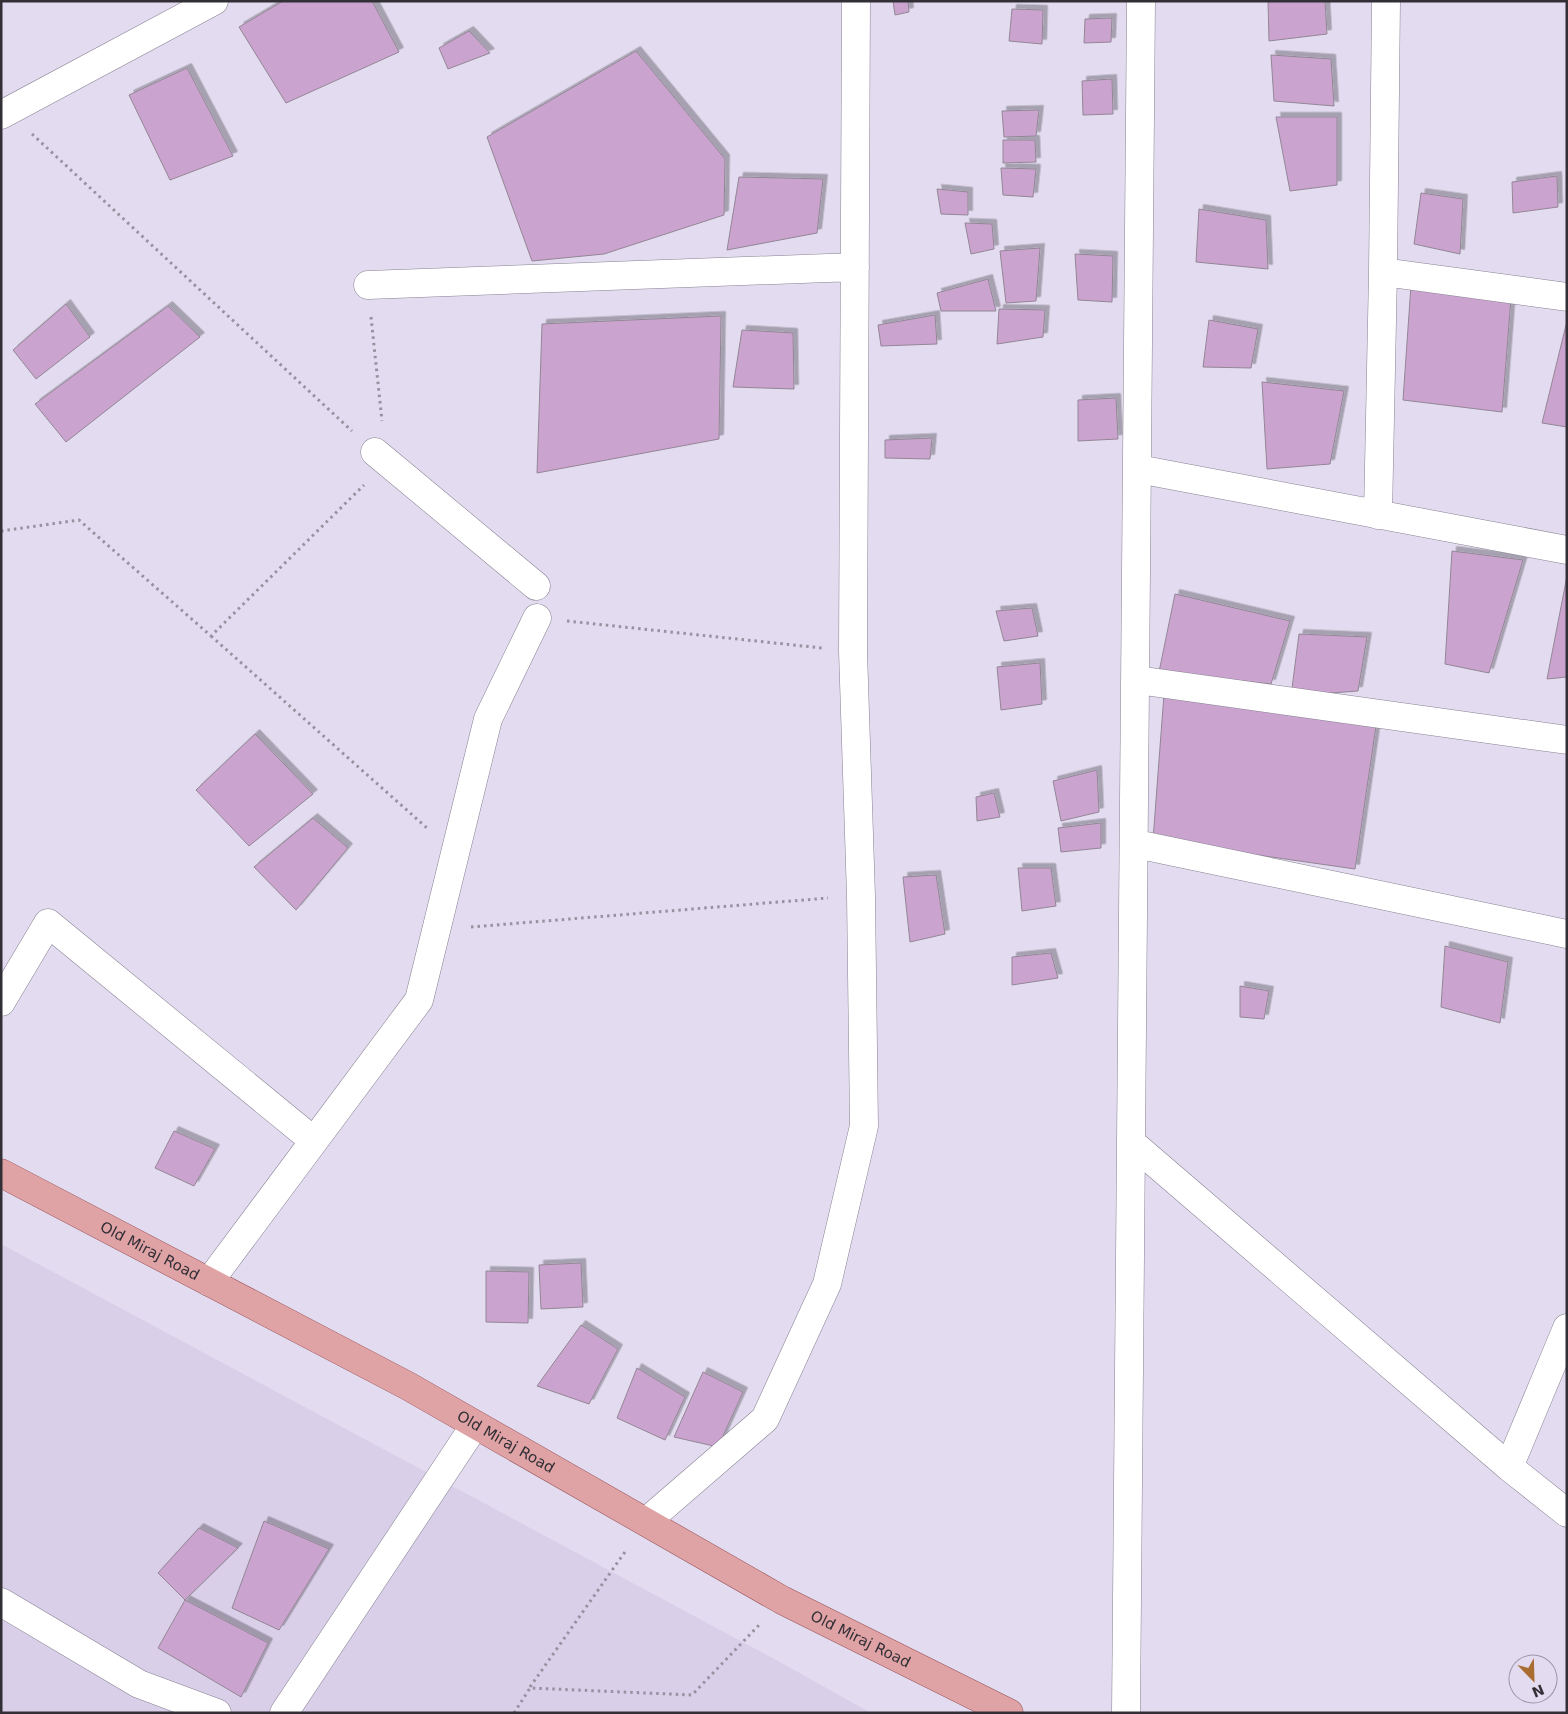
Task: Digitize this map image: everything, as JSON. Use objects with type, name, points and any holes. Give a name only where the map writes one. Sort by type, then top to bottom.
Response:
[{"type":"main road","name":"Old Miraj Road","points":[[1,1173],[408,1386],[782,1600],[1009,1713]]},
{"type":"street","points":[[1,115],[214,1]]},
{"type":"street","points":[[647,1522],[765,1419],[827,1284],[864,1126],[861,896],[853,651],[856,1]]},
{"type":"street","points":[[1126,1713],[1136,844],[1141,1]]},
{"type":"street","points":[[1378,515],[1386,1]]},
{"type":"street","points":[[368,285],[855,267]]},
{"type":"street","points":[[1383,272],[1567,297]]},
{"type":"street","points":[[375,452],[536,586]]},
{"type":"street","points":[[1138,469],[1567,550]]},
{"type":"street","points":[[209,1282],[419,1000],[454,851],[488,719],[538,618]]},
{"type":"street","points":[[1137,680],[1567,740]]},
{"type":"street","points":[[1136,844],[1567,934]]},
{"type":"street","points":[[1,1002],[48,923],[314,1141]]},
{"type":"street","points":[[1133,1144],[1509,1467],[1567,1513]]},
{"type":"street","points":[[1509,1467],[1567,1328]]},
{"type":"street","points":[[284,1713],[475,1425]]},
{"type":"street","points":[[1,1602],[139,1684],[217,1713]]},
{"type":"path","points":[[30,131],[387,462],[210,636]]},
{"type":"path","points":[[368,285],[382,423]]},
{"type":"path","points":[[1,531],[79,520],[454,851]]},
{"type":"path","points":[[538,618],[853,651]]},
{"type":"path","points":[[435,930],[861,896]]},
{"type":"path","points":[[514,1713],[647,1522]]},
{"type":"path","points":[[530,1688],[692,1695],[782,1600]]},
{"type":"shaded area","points":[[1,1244],[780,1662],[871,1713],[1,1713]]},
{"type":"building","points":[[283,1],[372,1],[399,52],[286,103],[239,27]]},
{"type":"building","points":[[893,1],[908,1],[909,12],[895,15]]},
{"type":"building","points":[[1268,1],[1325,1],[1327,34],[1269,41]]},
{"type":"building","points":[[1012,9],[1043,10],[1042,44],[1009,41]]},
{"type":"building","points":[[1112,18],[1111,42],[1084,43],[1085,19]]},
{"type":"building","points":[[469,31],[490,53],[448,69],[439,48]]},
{"type":"building","points":[[636,51],[725,159],[724,215],[604,254],[532,261],[487,137]]},
{"type":"building","points":[[1271,55],[1331,59],[1334,106],[1274,101]]},
{"type":"building","points":[[187,68],[233,156],[170,180],[129,95]]},
{"type":"building","points":[[1112,79],[1113,114],[1083,115],[1082,81]]},
{"type":"building","points":[[1039,110],[1036,136],[1004,137],[1002,111]]},
{"type":"building","points":[[1276,117],[1337,117],[1337,185],[1290,191]]},
{"type":"building","points":[[1003,140],[1035,140],[1036,162],[1003,163]]},
{"type":"building","points":[[1001,168],[1036,169],[1033,197],[1003,195]]},
{"type":"building","points":[[1557,176],[1558,207],[1513,213],[1512,182]]},
{"type":"building","points":[[739,177],[823,179],[817,233],[727,250]]},
{"type":"building","points":[[937,189],[968,192],[968,215],[941,214]]},
{"type":"building","points":[[1421,193],[1463,199],[1460,254],[1414,244]]},
{"type":"building","points":[[1199,209],[1266,220],[1268,269],[1196,262]]},
{"type":"building","points":[[965,223],[992,224],[994,249],[971,254]]},
{"type":"building","points":[[1040,248],[1036,301],[1006,303],[1000,251]]},
{"type":"building","points":[[1075,254],[1113,256],[1112,302],[1078,300]]},
{"type":"building","points":[[988,279],[996,311],[941,311],[937,293]]},
{"type":"building","points":[[1411,285],[1511,298],[1502,412],[1403,400]]},
{"type":"building","points":[[66,304],[90,337],[36,379],[13,350]]},
{"type":"building","points":[[168,306],[200,337],[66,442],[35,404]]},
{"type":"building","points":[[999,309],[1045,310],[1043,337],[997,344]]},
{"type":"building","points":[[935,315],[937,344],[881,346],[878,325]]},
{"type":"building","points":[[721,316],[719,439],[537,473],[542,324]]},
{"type":"building","points":[[1209,320],[1258,329],[1251,368],[1203,367]]},
{"type":"building","points":[[1567,321],[1567,427],[1542,423]]},
{"type":"building","points":[[742,330],[793,333],[794,389],[733,387]]},
{"type":"building","points":[[1262,382],[1344,391],[1330,464],[1267,469]]},
{"type":"building","points":[[1116,398],[1118,439],[1078,441],[1078,400]]},
{"type":"building","points":[[932,438],[930,459],[885,458],[885,440]]},
{"type":"building","points":[[1452,551],[1523,560],[1489,673],[1445,664]]},
{"type":"building","points":[[1567,576],[1567,677],[1547,679]]},
{"type":"building","points":[[1175,594],[1290,621],[1271,684],[1159,672]]},
{"type":"building","points":[[1032,608],[1038,636],[1004,641],[996,611]]},
{"type":"building","points":[[1299,634],[1367,637],[1358,691],[1291,696]]},
{"type":"building","points":[[1040,663],[1042,704],[1001,710],[997,667]]},
{"type":"building","points":[[1164,694],[1376,726],[1355,869],[1153,840]]},
{"type":"building","points":[[255,734],[313,794],[249,846],[196,790]]},
{"type":"building","points":[[1097,770],[1099,812],[1061,821],[1053,781]]},
{"type":"building","points":[[994,793],[1000,817],[977,821],[976,797]]},
{"type":"building","points":[[313,818],[348,848],[296,910],[254,867]]},
{"type":"building","points":[[1101,823],[1101,848],[1061,852],[1058,828]]},
{"type":"building","points":[[1018,868],[1051,868],[1056,906],[1022,911]]},
{"type":"building","points":[[936,875],[945,934],[910,942],[903,877]]},
{"type":"building","points":[[1445,946],[1508,962],[1500,1023],[1441,1007]]},
{"type":"building","points":[[1051,953],[1058,978],[1012,985],[1012,957]]},
{"type":"building","points":[[1240,986],[1269,991],[1264,1019],[1240,1017]]},
{"type":"building","points":[[174,1131],[215,1149],[194,1186],[155,1168]]},
{"type":"building","points":[[581,1263],[583,1307],[541,1309],[539,1265]]},
{"type":"building","points":[[486,1271],[529,1272],[528,1323],[486,1322]]},
{"type":"building","points":[[581,1325],[618,1349],[589,1404],[537,1386]]},
{"type":"building","points":[[637,1368],[685,1397],[665,1440],[617,1418]]},
{"type":"building","points":[[703,1372],[743,1392],[718,1447],[674,1437]]},
{"type":"building","points":[[264,1521],[329,1549],[279,1630],[232,1608]]},
{"type":"building","points":[[199,1528],[238,1548],[185,1600],[158,1573]]},
{"type":"building","points":[[185,1600],[268,1643],[241,1697],[158,1648]]}]
